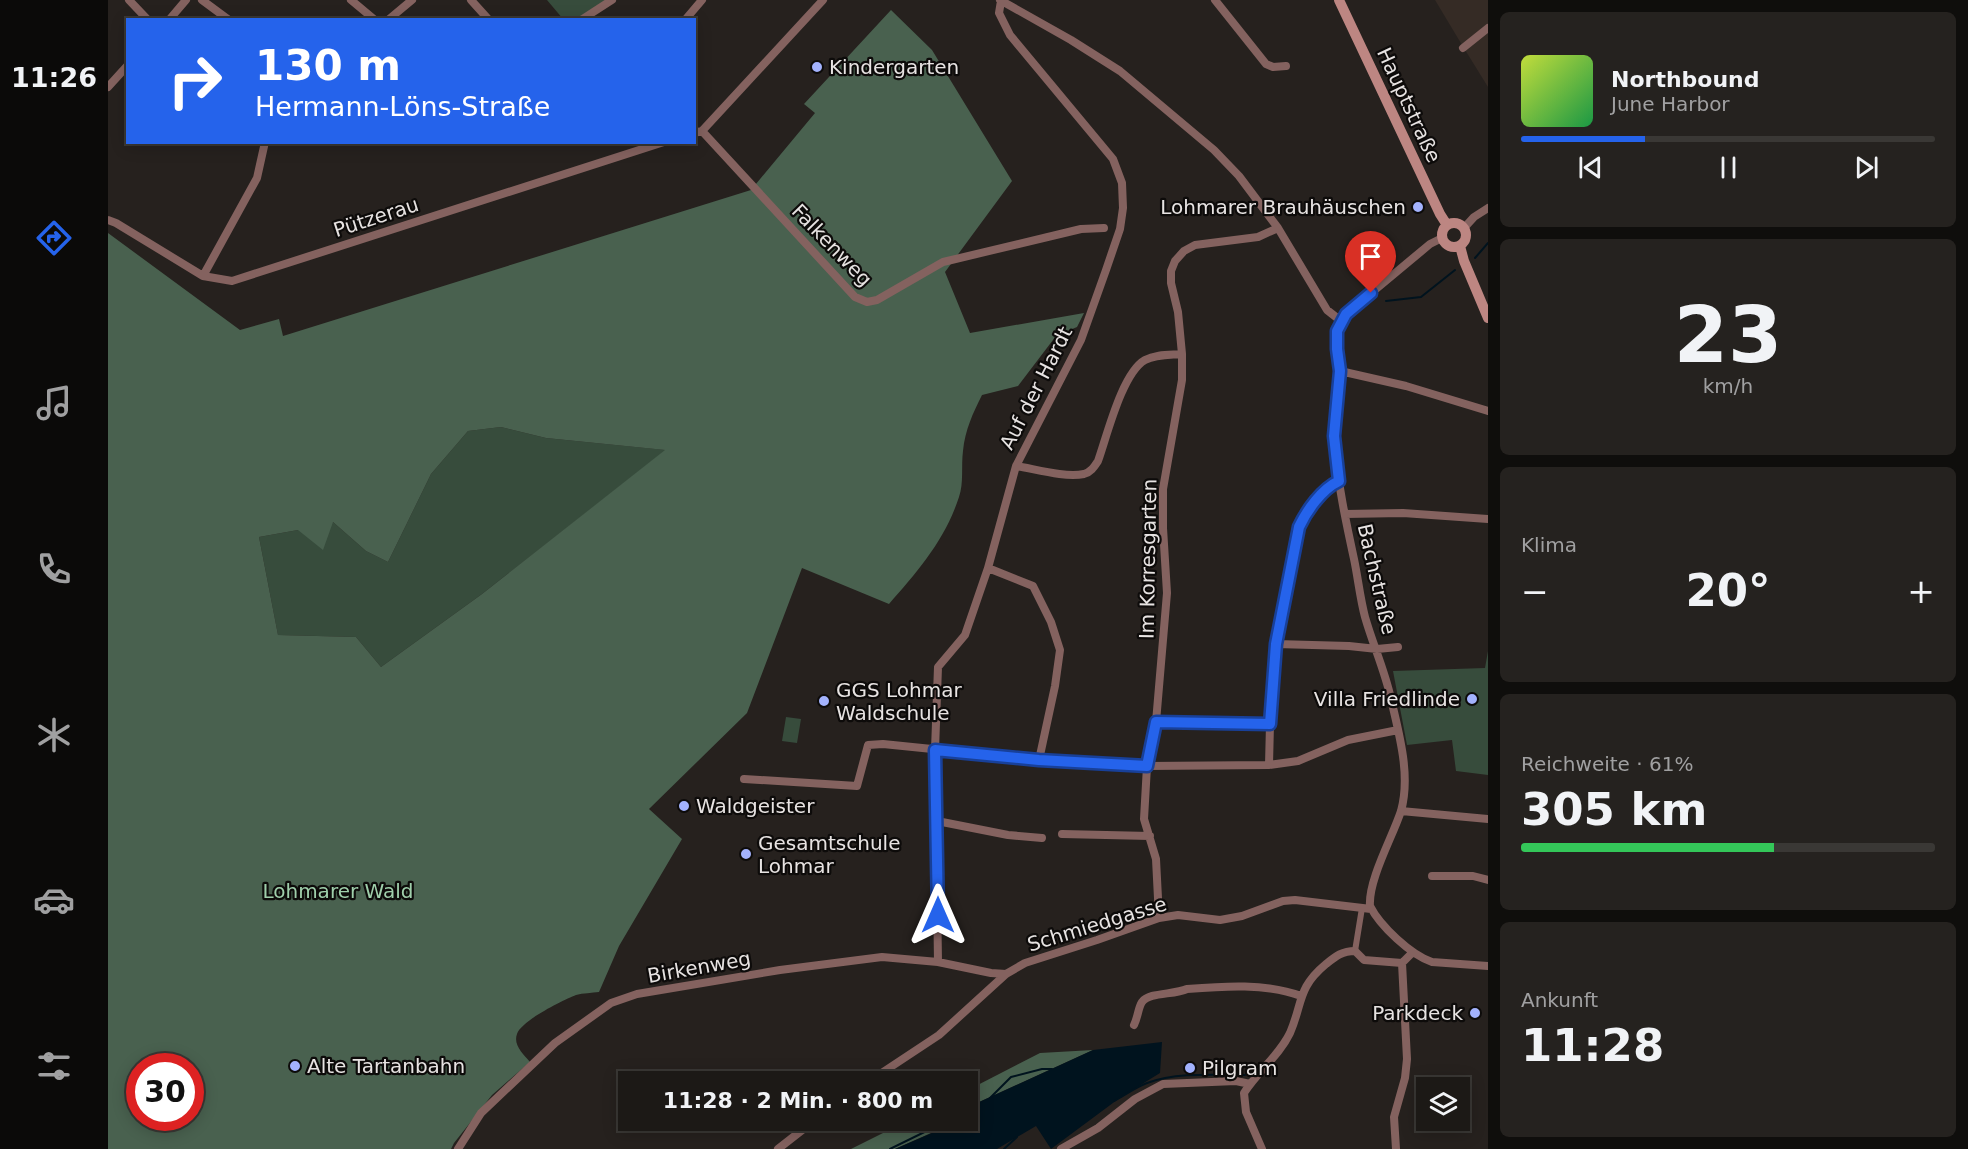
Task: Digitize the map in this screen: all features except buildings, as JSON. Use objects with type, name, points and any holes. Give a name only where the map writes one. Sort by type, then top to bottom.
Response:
[{"type":"main road","name":"Hauptstraße","points":[[1339,0],[1447,225]]},
{"type":"main road","points":[[1456,223],[1464,228],[1467,236],[1460,246],[1450,247],[1442,238],[1447,225],[1456,223]]},
{"type":"main road","points":[[1460,246],[1465,264],[1488,318]]},
{"type":"street","points":[[129,0],[146,18]]},
{"type":"street","points":[[171,18],[186,0]]},
{"type":"street","points":[[202,0],[226,18]]},
{"type":"street","points":[[351,0],[373,18]]},
{"type":"street","points":[[391,18],[412,0]]},
{"type":"street","points":[[471,0],[487,18]]},
{"type":"street","points":[[583,18],[612,0]]},
{"type":"street","points":[[687,18],[702,0]]},
{"type":"street","points":[[698,132],[822,0]]},
{"type":"street","points":[[1001,0],[1120,71],[1214,150],[1239,177],[1278,228],[1328,310],[1341,321],[1346,314],[1408,262],[1430,244],[1442,238]]},
{"type":"street","name":"Auf der Hardt","points":[[938,962],[935,750],[938,667],[964,635],[988,568],[1016,466],[1081,340],[1120,229],[1123,208],[1122,183],[1113,159],[1010,35],[999,13],[1001,0]]},
{"type":"street","points":[[1215,0],[1266,64],[1272,67],[1286,66]]},
{"type":"street","points":[[1463,48],[1488,28]]},
{"type":"street","points":[[108,87],[126,67]]},
{"type":"street","name":"Falkenweg","points":[[698,132],[855,297],[861,300],[877,300],[943,262],[1081,229],[1104,228]]},
{"type":"street","points":[[203,276],[257,178],[265,144]]},
{"type":"street","name":"Pützerau","points":[[108,220],[203,276],[232,281],[658,144]]},
{"type":"street","points":[[1464,228],[1474,217],[1488,208]]},
{"type":"street","name":"Im Korresgarten","points":[[1159,918],[1157,873],[1150,836],[1144,819],[1147,766],[1156,722],[1167,593],[1163,489],[1182,380],[1178,312],[1170,283],[1171,271],[1175,261],[1184,251],[1196,245],[1258,237],[1278,228]]},
{"type":"street","name":"Bachstraße","points":[[1341,321],[1336,343],[1340,371],[1334,436],[1339,481],[1364,613],[1391,698],[1405,774],[1405,791],[1401,811],[1378,871],[1370,902],[1371,909]]},
{"type":"street","points":[[1016,466],[1057,473],[1083,474],[1092,470],[1098,461],[1131,373],[1144,360],[1153,356],[1182,354]]},
{"type":"street","points":[[1340,371],[1406,386],[1488,411]]},
{"type":"street","points":[[1269,765],[1276,644],[1299,527],[1330,486],[1339,481]]},
{"type":"street","points":[[1345,514],[1403,513],[1488,519]]},
{"type":"street","points":[[988,568],[1033,586],[1051,622],[1060,650],[1055,686],[1039,760]]},
{"type":"street","points":[[1276,644],[1377,649],[1398,647]]},
{"type":"street","points":[[1156,722],[1270,724]]},
{"type":"street","points":[[744,780],[857,786],[868,745],[883,744],[1039,760],[1147,766],[1269,765],[1298,761],[1348,740],[1398,730]]},
{"type":"street","points":[[1401,811],[1488,819]]},
{"type":"street","points":[[937,821],[1008,835],[1042,838]]},
{"type":"street","points":[[1062,834],[1150,836]]},
{"type":"street","points":[[1432,876],[1473,876],[1488,880]]},
{"type":"street","name":"Schmiedgasse","points":[[885,1071],[939,1035],[1006,974],[1025,963],[1159,918],[1178,915],[1220,920],[1242,916],[1283,901],[1295,900],[1371,909]]},
{"type":"street","points":[[1355,951],[1362,908]]},
{"type":"street","points":[[1371,909],[1412,953],[1432,962],[1488,966]]},
{"type":"street","points":[[1262,1149],[1246,1112],[1244,1093],[1266,1068],[1290,1034],[1305,985],[1321,968],[1346,951],[1355,951],[1364,960],[1402,963]]},
{"type":"street","points":[[1396,1149],[1394,1117],[1405,1078],[1407,1059],[1402,963],[1412,953]]},
{"type":"street","name":"Birkenweg","points":[[458,1149],[481,1113],[555,1043],[621,999],[637,994],[780,970],[882,957],[938,962],[991,974],[1006,974]]},
{"type":"street","points":[[1134,1025],[1142,1002],[1148,996],[1179,993],[1187,989],[1256,987],[1283,990],[1301,996]]},
{"type":"street","points":[[1061,1149],[1098,1128],[1135,1099],[1163,1084],[1236,1081],[1250,1084]]},
{"type":"street","points":[[778,1149],[801,1131]]},
{"type":"shaded area","points":[[1435,0],[1488,0],[1488,87],[1462,45]]},
{"type":"green space","points":[[547,0],[606,0],[578,18],[562,18]]},
{"type":"green space","name":"Lohmarer Wald","points":[[891,10],[932,50],[1012,181],[945,272],[970,333],[1084,313],[1077,327],[1056,336],[1018,386],[982,395],[966,436],[959,497],[946,527],[930,554],[889,604],[802,568],[747,713],[649,809],[682,839],[619,946],[599,992],[579,994],[570,998],[543,1012],[520,1029],[516,1042],[530,1062],[492,1095],[451,1149],[108,1149],[108,233],[240,330],[279,319],[283,336],[751,190],[815,113],[804,104]],"holes":[[[501,427],[546,438],[665,450],[482,594],[381,667],[356,637],[278,635],[259,537],[298,530],[323,550],[333,522],[366,551],[388,562],[431,474],[468,431]]]},
{"type":"green space","points":[[501,427],[546,438],[666,450],[482,594],[381,667],[356,637],[278,635],[259,537],[333,522],[366,551],[388,562],[431,474],[468,431]]},
{"type":"green space","points":[[1488,651],[1488,775],[1456,771],[1452,740],[1407,745],[1393,671],[1485,668]]},
{"type":"green space","points":[[786,717],[801,719],[797,743],[782,741]]},
{"type":"green space","points":[[1093,1050],[978,1103],[978,1085],[1040,1053]]},
{"type":"green space","points":[[887,1131],[936,1131],[895,1149],[851,1149]]},
{"type":"water","points":[[1162,1042],[1160,1073],[1121,1097],[1051,1149],[1036,1126],[997,1149],[895,1149],[936,1131],[978,1131],[978,1103],[1093,1050]]},
{"type":"waterway","points":[[1475,258],[1488,243]]},
{"type":"waterway","points":[[1386,301],[1421,297],[1455,270]]},
{"type":"waterway","points":[[990,1098],[1011,1077],[1042,1069],[1052,1069]]},
{"type":"waterway","points":[[1114,1101],[1159,1079],[1196,1075],[1245,1075]]},
{"type":"waterway","points":[[890,1149],[927,1131]]},
{"type":"waterway","points":[[1004,1149],[1017,1137]]},
{"type":"place","name":"Kindergarten","points":[[817,67]]},
{"type":"place","name":"Lohmarer Brauhäuschen","points":[[1418,207]]},
{"type":"place","name":"Villa Friedlinde","points":[[1472,699]]},
{"type":"place","name":"GGS Lohmar Waldschule","points":[[824,701]]},
{"type":"place","name":"Waldgeister","points":[[684,806]]},
{"type":"place","name":"Gesamtschule Lohmar","points":[[746,854]]},
{"type":"place","name":"Parkdeck","points":[[1475,1013]]},
{"type":"place","name":"Alte Tartanbahn","points":[[295,1066]]},
{"type":"place","name":"Pilgram","points":[[1190,1068]]},
{"type":"route","points":[[938,915],[935,750],[1039,760],[1147,766],[1156,722],[1270,724],[1276,644],[1299,527],[1330,486],[1339,481],[1334,436],[1340,371],[1337,331],[1346,314],[1371,293]]}]
